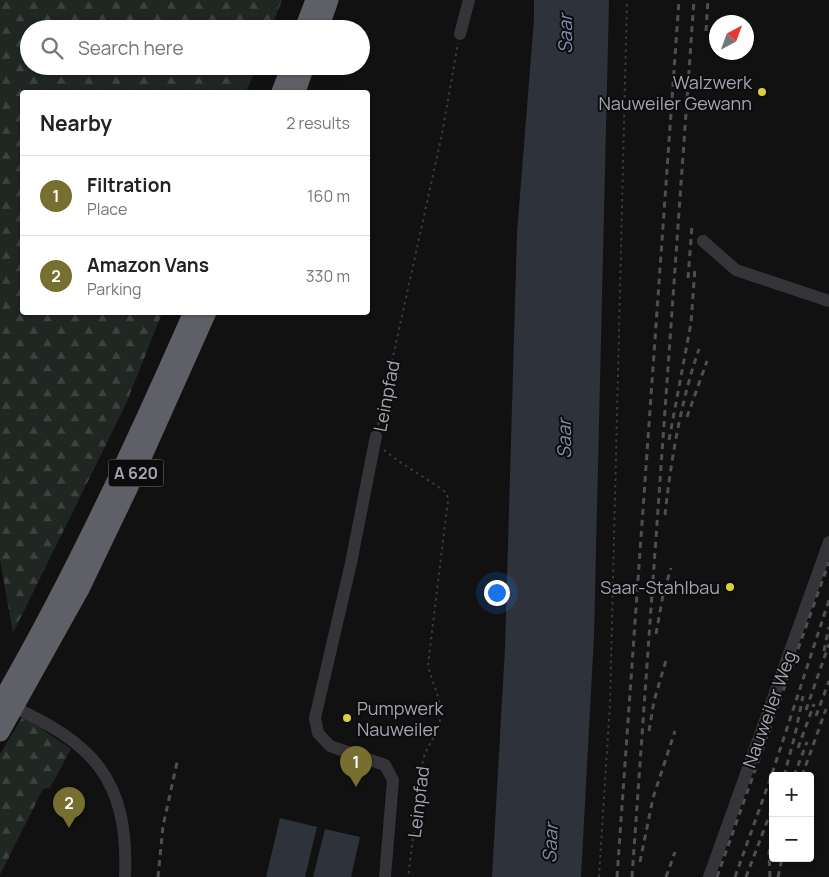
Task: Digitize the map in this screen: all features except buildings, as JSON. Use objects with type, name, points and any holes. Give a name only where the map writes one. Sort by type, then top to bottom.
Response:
[{"type":"highway","points":[[307,20],[315,0]]},
{"type":"highway","points":[[322,20],[329,0]]},
{"type":"highway","points":[[283,90],[288,75]]},
{"type":"highway","points":[[297,90],[302,75]]},
{"type":"highway","name":"A 620","points":[[0,732],[51,627],[192,315]]},
{"type":"highway","name":"A 620","points":[[0,703],[51,627],[81,587],[127,491],[206,315]]},
{"type":"street","points":[[460,34],[469,0]]},
{"type":"street","points":[[702,241],[736,270],[829,301]]},
{"type":"street","points":[[376,436],[351,563],[315,718],[318,733],[330,746],[385,765],[393,780],[385,877]]},
{"type":"street","name":"Nauweiler Weg","points":[[709,877],[829,542]]},
{"type":"street","points":[[0,703],[30,715],[57,730],[95,760],[108,780],[119,808],[123,825],[125,877]]},
{"type":"path","points":[[599,877],[610,704],[627,0]]},
{"type":"path","name":"Leinpfad","points":[[408,877],[423,760],[440,719],[440,703],[428,665],[448,500],[447,494],[443,490],[385,451],[376,436],[442,134],[460,34]]},
{"type":"green space","points":[[0,0],[282,0],[274,20],[20,20],[20,75],[253,75],[247,90],[20,90],[20,315],[161,315],[126,404],[13,633],[0,560]]},
{"type":"green space","points":[[23,716],[71,749],[50,788],[43,789],[0,875],[0,754]]},
{"type":"water","name":"Saar","points":[[534,0],[609,0],[594,636],[581,877],[492,877],[505,648],[517,233]]},
{"type":"water","points":[[280,818],[317,827],[305,877],[266,877]]},
{"type":"water","points":[[325,829],[360,837],[351,877],[313,877]]},
{"type":"railway","points":[[617,877],[679,0]]},
{"type":"railway","points":[[632,877],[694,0]]},
{"type":"railway","points":[[706,31],[708,0]]},
{"type":"railway","points":[[688,278],[692,226]]},
{"type":"railway","points":[[669,440],[691,323],[695,268]]},
{"type":"railway","points":[[665,515],[677,430],[699,349]]},
{"type":"railway","points":[[687,417],[707,361]]},
{"type":"railway","points":[[717,877],[829,562]]},
{"type":"railway","points":[[656,634],[663,595],[671,568]]},
{"type":"railway","points":[[735,877],[772,774],[829,600]]},
{"type":"railway","points":[[824,651],[829,627]]},
{"type":"railway","points":[[806,710],[829,644]]},
{"type":"railway","points":[[649,731],[654,701],[667,657]]},
{"type":"railway","points":[[816,716],[829,681]]},
{"type":"railway","points":[[785,772],[803,696]]},
{"type":"railway","points":[[798,748],[814,704]]},
{"type":"railway","points":[[803,772],[826,709]]},
{"type":"railway","points":[[640,862],[653,798],[675,731]]},
{"type":"railway","points":[[796,772],[807,742]]},
{"type":"railway","points":[[158,877],[163,826],[178,758]]},
{"type":"railway","points":[[746,877],[769,817]]},
{"type":"railway","points":[[666,877],[675,852]]},
{"type":"railway","points":[[769,862],[770,877]]},
{"type":"railway","points":[[778,877],[781,862]]},
{"type":"place","name":"Walzwerk Nauweiler Gewann","points":[[762,92]]},
{"type":"place","name":"Saar-Stahlbau","points":[[730,587]]},
{"type":"place","name":"Pumpwerk Nauweiler","points":[[347,718]]},
{"type":"place","name":"Filtration","points":[[356,787]]},
{"type":"place","name":"Amazon Vans","points":[[69,828]]}]
